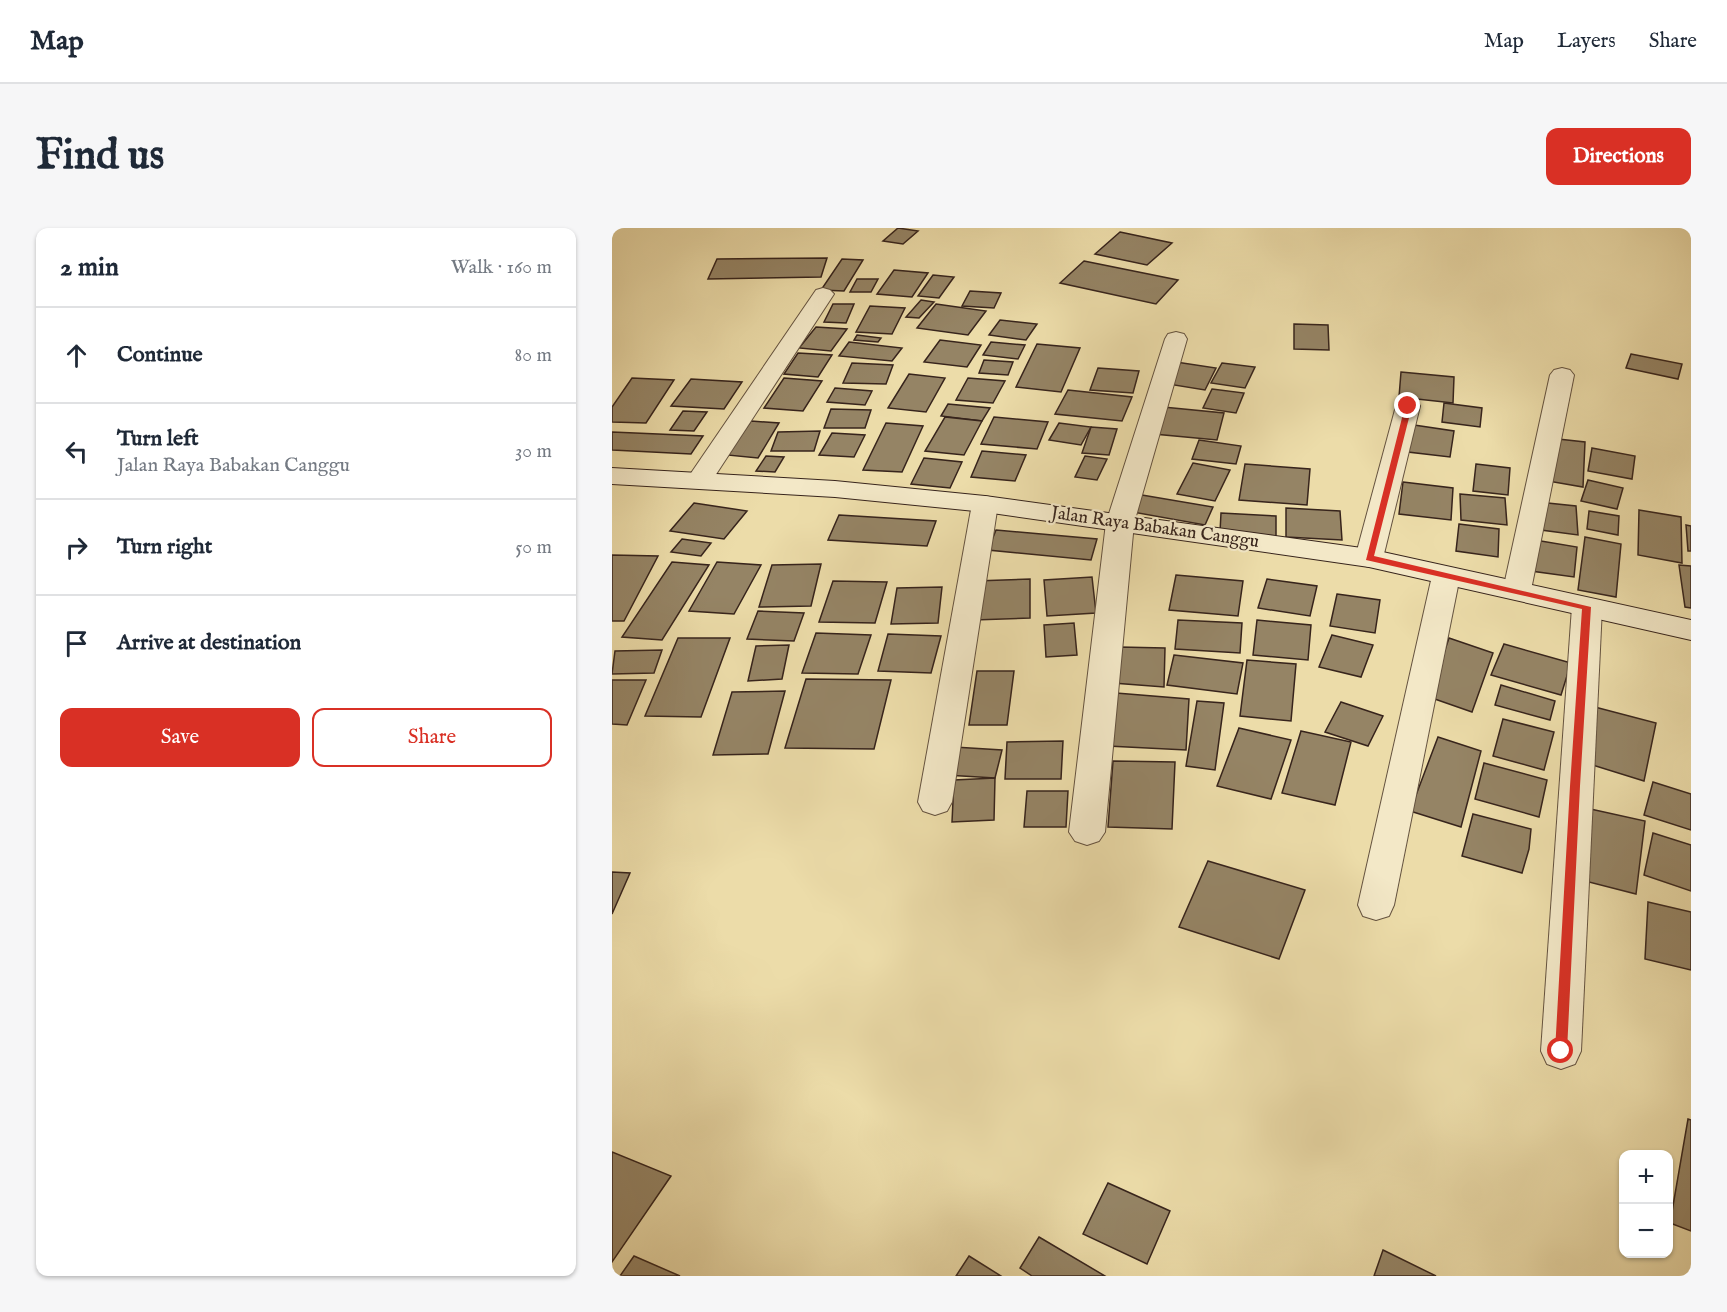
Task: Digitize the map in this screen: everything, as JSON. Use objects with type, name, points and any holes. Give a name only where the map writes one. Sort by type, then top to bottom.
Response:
[{"type":"street","points":[[700,479],[823,294]]},
{"type":"street","points":[[1087,832],[1120,523],[1176,339]]},
{"type":"street","points":[[1517,590],[1562,375]]},
{"type":"street","points":[[1369,558],[1408,406]]},
{"type":"street","name":"Jalan Raya Babakan Canggu","points":[[612,476],[700,479],[835,489],[984,504],[1369,558],[1691,630]]},
{"type":"street","points":[[935,802],[984,504]]},
{"type":"street","points":[[1376,905],[1446,576]]},
{"type":"street","points":[[1561,1051],[1587,607]]},
{"type":"building","points":[[898,228],[918,231],[903,244],[883,241]]},
{"type":"building","points":[[1120,232],[1172,243],[1147,265],[1095,254]]},
{"type":"building","points":[[827,258],[821,277],[708,279],[717,259]]},
{"type":"building","points":[[842,259],[863,260],[844,291],[821,290]]},
{"type":"building","points":[[1084,261],[1178,280],[1156,304],[1060,283]]},
{"type":"building","points":[[894,270],[928,273],[912,297],[877,294]]},
{"type":"building","points":[[933,275],[954,277],[939,298],[918,296]]},
{"type":"building","points":[[857,279],[878,279],[871,292],[850,292]]},
{"type":"building","points":[[970,291],[1001,293],[994,308],[962,306]]},
{"type":"building","points":[[921,300],[934,302],[919,318],[906,317]]},
{"type":"building","points":[[833,304],[854,304],[846,323],[824,322]]},
{"type":"building","points":[[936,304],[986,311],[968,335],[917,328]]},
{"type":"building","points":[[870,306],[905,308],[892,334],[856,332]]},
{"type":"building","points":[[1000,320],[1037,324],[1026,340],[989,335]]},
{"type":"building","points":[[1294,324],[1328,325],[1329,350],[1294,349]]},
{"type":"building","points":[[816,327],[847,329],[831,351],[799,348]]},
{"type":"building","points":[[857,335],[881,338],[878,342],[854,340]]},
{"type":"building","points":[[940,340],[981,345],[967,367],[924,362]]},
{"type":"building","points":[[849,342],[902,348],[892,361],[839,356]]},
{"type":"building","points":[[991,342],[1025,345],[1018,359],[983,355]]},
{"type":"building","points":[[1037,344],[1080,348],[1061,392],[1016,387]]},
{"type":"building","points":[[798,353],[832,355],[818,377],[784,374]]},
{"type":"building","points":[[1631,354],[1682,364],[1678,379],[1626,368]]},
{"type":"building","points":[[984,360],[1013,362],[1008,375],[979,373]]},
{"type":"building","points":[[1176,362],[1216,368],[1205,390],[1168,384]]},
{"type":"building","points":[[852,363],[893,365],[886,384],[843,383]]},
{"type":"building","points":[[1222,363],[1255,367],[1245,388],[1211,383]]},
{"type":"building","points":[[1098,368],[1139,371],[1133,393],[1090,390]]},
{"type":"building","points":[[1401,372],[1454,377],[1453,403],[1399,397]]},
{"type":"building","points":[[909,374],[945,378],[926,412],[888,408]]},
{"type":"building","points":[[632,378],[674,380],[646,423],[612,422],[612,407]]},
{"type":"building","points":[[784,378],[822,381],[803,411],[764,408]]},
{"type":"building","points":[[968,378],[1005,381],[993,403],[956,400]]},
{"type":"building","points":[[691,379],[742,382],[724,409],[671,406]]},
{"type":"building","points":[[835,388],[872,391],[865,405],[827,402]]},
{"type":"building","points":[[1212,389],[1244,393],[1236,413],[1203,408]]},
{"type":"building","points":[[1068,390],[1132,397],[1122,421],[1055,414]]},
{"type":"building","points":[[1444,403],[1482,408],[1480,427],[1442,422]]},
{"type":"building","points":[[948,404],[990,408],[982,421],[941,416]]},
{"type":"building","points":[[1163,407],[1224,413],[1217,440],[1154,434]]},
{"type":"building","points":[[831,409],[871,410],[865,428],[824,428]]},
{"type":"building","points":[[683,411],[707,412],[694,431],[670,430]]},
{"type":"building","points":[[945,417],[982,421],[964,455],[925,451]]},
{"type":"building","points":[[994,417],[1048,422],[1037,449],[981,444]]},
{"type":"building","points":[[751,421],[779,423],[758,458],[727,455]]},
{"type":"building","points":[[886,423],[923,426],[902,472],[863,470]]},
{"type":"building","points":[[1059,423],[1091,427],[1081,445],[1049,440]]},
{"type":"building","points":[[1414,425],[1454,431],[1450,457],[1408,452]]},
{"type":"building","points":[[1091,427],[1117,429],[1109,455],[1082,453]]},
{"type":"building","points":[[820,431],[814,451],[771,451],[778,432]]},
{"type":"building","points":[[612,432],[703,436],[691,454],[612,450]]},
{"type":"building","points":[[832,433],[865,435],[854,457],[819,455]]},
{"type":"building","points":[[1549,438],[1585,442],[1583,487],[1542,480]]},
{"type":"building","points":[[1199,440],[1241,446],[1236,464],[1192,459]]},
{"type":"building","points":[[1592,448],[1635,456],[1632,479],[1588,471]]},
{"type":"building","points":[[982,451],[1026,455],[1015,481],[971,477]]},
{"type":"building","points":[[766,456],[784,457],[775,472],[756,471]]},
{"type":"building","points":[[1085,456],[1107,459],[1097,480],[1075,477]]},
{"type":"building","points":[[924,458],[962,462],[950,488],[911,484]]},
{"type":"building","points":[[1193,463],[1230,470],[1215,501],[1177,494]]},
{"type":"building","points":[[1245,464],[1310,469],[1307,505],[1239,500]]},
{"type":"building","points":[[1476,464],[1510,468],[1508,495],[1473,491]]},
{"type":"building","points":[[1588,480],[1623,488],[1617,509],[1581,501]]},
{"type":"building","points":[[1403,482],[1453,488],[1451,520],[1399,514]]},
{"type":"building","points":[[1136,494],[1213,507],[1205,525],[1127,511]]},
{"type":"building","points":[[1460,494],[1505,498],[1507,525],[1461,520]]},
{"type":"building","points":[[1538,502],[1576,506],[1578,535],[1541,530]]},
{"type":"building","points":[[694,503],[747,511],[724,539],[670,531]]},
{"type":"building","points":[[1286,508],[1340,511],[1342,540],[1286,537]]},
{"type":"building","points":[[1639,510],[1681,517],[1682,563],[1638,555]]},
{"type":"building","points":[[1589,511],[1619,516],[1618,535],[1587,529]]},
{"type":"building","points":[[1221,513],[1276,516],[1276,536],[1220,532]]},
{"type":"building","points":[[839,515],[936,521],[927,546],[828,540]]},
{"type":"building","points":[[1459,524],[1499,529],[1498,557],[1456,551]]},
{"type":"building","points":[[1686,525],[1691,526],[1691,551],[1688,551]]},
{"type":"building","points":[[996,530],[1097,539],[1091,560],[988,550]]},
{"type":"building","points":[[1585,537],[1621,544],[1616,597],[1578,590]]},
{"type":"building","points":[[682,539],[711,543],[701,556],[671,552]]},
{"type":"building","points":[[1535,540],[1577,547],[1574,577],[1531,571]]},
{"type":"building","points":[[612,555],[658,556],[624,621],[612,621]]},
{"type":"building","points":[[672,562],[709,565],[662,640],[622,637]]},
{"type":"building","points":[[717,562],[761,565],[734,614],[689,611]]},
{"type":"building","points":[[821,564],[811,606],[759,607],[772,565]]},
{"type":"building","points":[[1679,565],[1691,566],[1691,608],[1685,607]]},
{"type":"building","points":[[1176,575],[1243,581],[1238,616],[1169,610]]},
{"type":"building","points":[[1092,577],[1096,613],[1047,616],[1044,580]]},
{"type":"building","points":[[1030,579],[1030,618],[974,620],[975,581]]},
{"type":"building","points":[[1267,579],[1317,586],[1310,616],[1258,608]]},
{"type":"building","points":[[833,581],[887,582],[875,623],[819,622]]},
{"type":"building","points":[[942,587],[938,623],[891,624],[897,588]]},
{"type":"building","points":[[1337,594],[1380,600],[1375,633],[1330,626]]},
{"type":"building","points":[[758,611],[804,613],[794,641],[747,639]]},
{"type":"building","points":[[1178,620],[1242,623],[1240,653],[1175,649]]},
{"type":"building","points":[[1257,620],[1311,625],[1308,660],[1253,655]]},
{"type":"building","points":[[1074,623],[1077,655],[1046,657],[1044,625]]},
{"type":"building","points":[[816,633],[871,635],[858,674],[802,673]]},
{"type":"building","points":[[888,634],[941,636],[931,673],[878,671]]},
{"type":"building","points":[[1332,635],[1373,645],[1361,677],[1319,667]]},
{"type":"building","points":[[678,638],[730,638],[701,717],[645,716]]},
{"type":"building","points":[[1449,638],[1493,653],[1472,712],[1429,697]]},
{"type":"building","points":[[1504,644],[1571,663],[1561,695],[1491,675]]},
{"type":"building","points":[[789,645],[782,679],[748,681],[756,646]]},
{"type":"building","points":[[1119,647],[1165,648],[1164,687],[1113,683]]},
{"type":"building","points":[[662,650],[654,673],[612,674],[615,651]]},
{"type":"building","points":[[1174,655],[1243,663],[1237,694],[1167,685]]},
{"type":"building","points":[[1247,660],[1296,664],[1291,721],[1240,716]]},
{"type":"building","points":[[977,671],[1014,671],[1007,725],[969,725]]},
{"type":"building","points":[[806,679],[891,680],[874,749],[785,748]]},
{"type":"building","points":[[612,680],[646,680],[627,725],[612,724]]},
{"type":"building","points":[[1501,685],[1555,701],[1550,720],[1495,705]]},
{"type":"building","points":[[785,691],[768,754],[713,755],[732,692]]},
{"type":"building","points":[[1116,693],[1189,699],[1186,750],[1108,746]]},
{"type":"building","points":[[1197,701],[1224,703],[1215,770],[1186,766]]},
{"type":"building","points":[[1341,702],[1383,716],[1368,746],[1325,732]]},
{"type":"building","points":[[1591,706],[1656,723],[1644,781],[1586,763]]},
{"type":"building","points":[[1503,719],[1554,732],[1544,770],[1493,756]]},
{"type":"building","points":[[1239,728],[1291,740],[1271,799],[1217,786]]},
{"type":"building","points":[[1301,731],[1351,742],[1335,805],[1282,793]]},
{"type":"building","points":[[1438,737],[1481,751],[1461,827],[1410,811]]},
{"type":"building","points":[[1063,741],[1061,779],[1005,779],[1007,742]]},
{"type":"building","points":[[954,747],[1002,750],[995,778],[946,775]]},
{"type":"building","points":[[1113,761],[1175,762],[1172,829],[1108,827]]},
{"type":"building","points":[[1484,763],[1547,780],[1539,817],[1475,799]]},
{"type":"building","points":[[995,778],[994,820],[952,822],[954,780]]},
{"type":"building","points":[[1653,782],[1691,794],[1691,830],[1644,815]]},
{"type":"building","points":[[1027,791],[1068,791],[1066,827],[1024,827]]},
{"type":"building","points":[[1586,808],[1645,821],[1636,894],[1581,880]]},
{"type":"building","points":[[1473,814],[1531,829],[1529,849],[1522,873],[1462,856]]},
{"type":"building","points":[[1653,833],[1691,845],[1691,891],[1644,875]]},
{"type":"building","points":[[1208,861],[1305,890],[1279,959],[1179,927]]},
{"type":"building","points":[[612,872],[630,873],[612,914]]},
{"type":"building","points":[[1648,902],[1691,912],[1691,970],[1645,959]]},
{"type":"building","points":[[1688,1119],[1691,1120],[1691,1231],[1673,1224],[1673,1206]]},
{"type":"building","points":[[612,1152],[671,1176],[612,1262]]},
{"type":"building","points":[[1108,1183],[1170,1211],[1147,1264],[1083,1234]]},
{"type":"building","points":[[1039,1237],[1105,1276],[1032,1276],[1020,1268]]},
{"type":"building","points":[[1383,1250],[1436,1276],[1374,1276]]},
{"type":"building","points":[[634,1256],[680,1276],[620,1276]]},
{"type":"building","points":[[969,1256],[1001,1276],[956,1276]]},
{"type":"route","points":[[1408,406],[1369,558],[1587,607],[1561,1051]]}]
